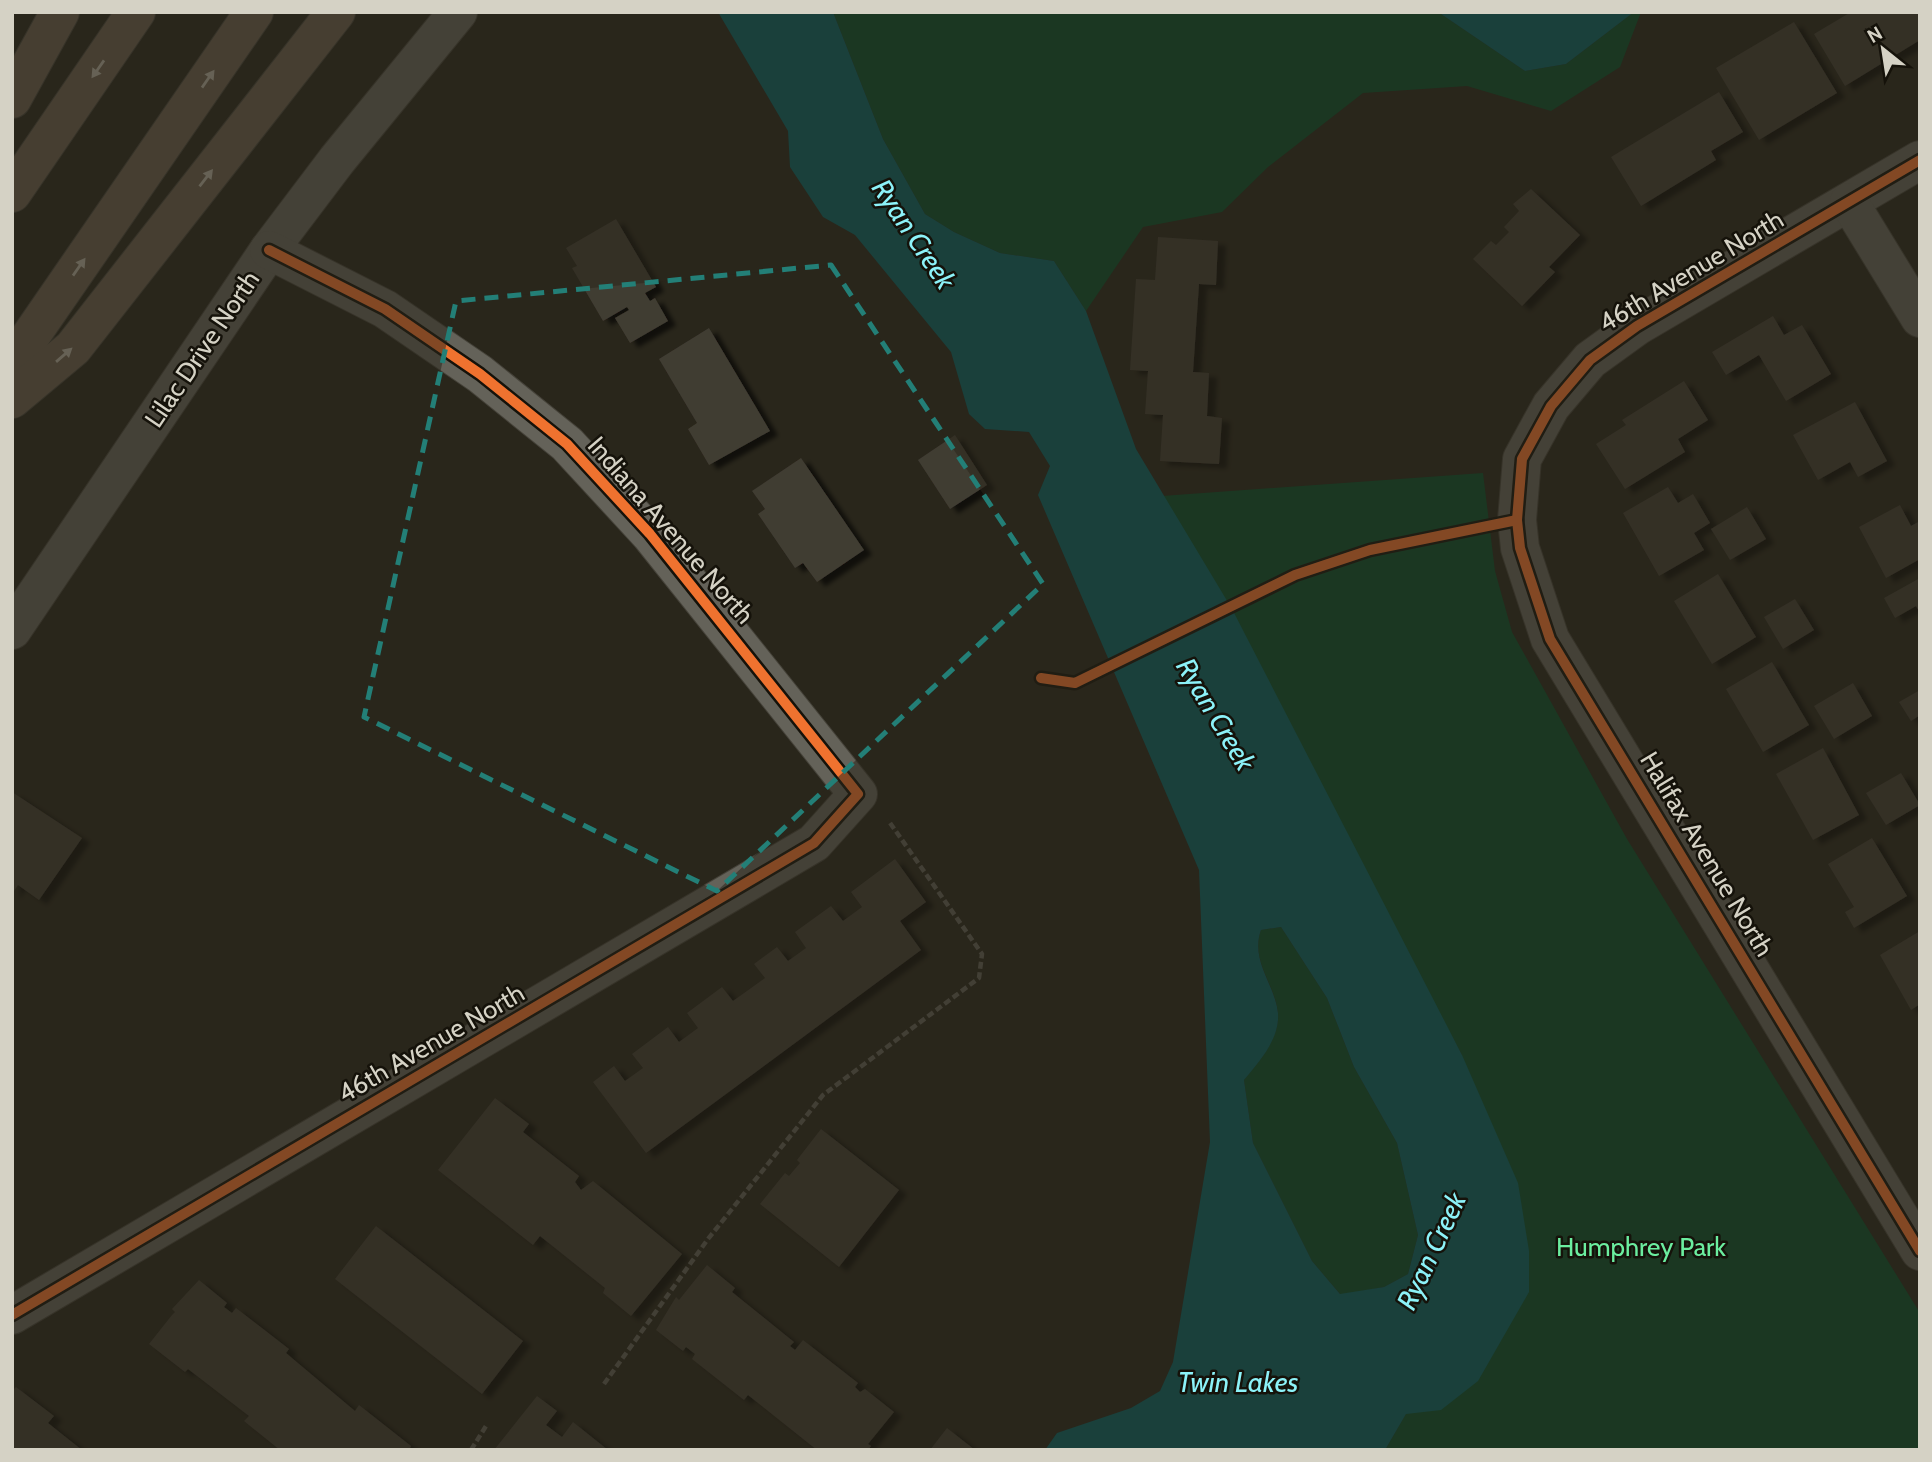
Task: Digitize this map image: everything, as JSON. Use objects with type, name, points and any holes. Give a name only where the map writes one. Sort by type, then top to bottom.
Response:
[{"type":"highway","points":[[12,99],[60,12]]},
{"type":"highway","points":[[12,193],[136,12]]},
{"type":"highway","points":[[12,363],[254,12]]},
{"type":"highway","points":[[12,399],[73,348],[336,12]]},
{"type":"street","name":"Lilac Drive North","points":[[12,629],[270,250],[337,160],[458,12]]},
{"type":"street","name":"46th Avenue North","points":[[1522,459],[1551,406],[1590,360],[1637,326],[1920,160]]},
{"type":"street","points":[[1850,202],[1920,318]]},
{"type":"street","name":"Indiana Avenue North","points":[[270,250],[386,309],[480,374],[567,444],[650,534],[858,794]]},
{"type":"street","name":"Halifax Avenue North","points":[[1522,459],[1517,520],[1520,548],[1550,639],[1920,1251]]},
{"type":"street","name":"46th Avenue North","points":[[12,1315],[814,843],[858,794]]},
{"type":"path","points":[[604,1384],[708,1240],[823,1095],[979,978],[982,954],[888,820]]},
{"type":"path","points":[[471,1450],[486,1426]]},
{"type":"highlighted area","points":[[831,265],[1043,584],[717,891],[364,717],[456,301]]},
{"type":"green space","points":[[833,12],[1438,12],[1525,71],[1566,64],[1634,12],[1641,12],[1620,67],[1551,111],[1467,86],[1363,93],[1268,167],[1222,212],[1143,227],[1086,311],[1054,261],[1000,253],[954,232],[925,214],[883,139]]},
{"type":"green space","name":"Humphrey Park","points":[[1483,473],[1495,571],[1512,632],[1627,839],[1920,1313],[1920,1450],[1385,1450],[1415,1398],[1462,1055],[1162,496]]},
{"type":"green space","points":[[1281,927],[1327,998],[1354,1067],[1397,1143],[1418,1235],[1408,1274],[1384,1287],[1341,1295],[1312,1261],[1253,1143],[1244,1080],[1272,1040],[1278,1022],[1276,1002],[1261,962],[1258,941],[1261,930]]},
{"type":"water","points":[[718,12],[833,12],[883,139],[925,214],[954,232],[1000,253],[1054,261],[1086,311],[1136,449],[1232,609],[1462,1055],[1518,1183],[1529,1251],[1529,1292],[1478,1381],[1441,1410],[1406,1414],[1385,1450],[1045,1450],[1057,1433],[1131,1408],[1160,1391],[1173,1362],[1210,1142],[1199,870],[1038,495],[1050,466],[1029,432],[985,429],[969,414],[951,352],[855,235],[823,217],[790,167],[788,131]],"holes":[[[1281,927],[1327,998],[1354,1067],[1397,1143],[1418,1235],[1408,1274],[1384,1287],[1340,1294],[1312,1261],[1253,1143],[1244,1080],[1267,1050],[1278,1023],[1276,1002],[1259,952],[1261,930]]]},
{"type":"water","points":[[1438,12],[1634,12],[1566,64],[1525,71]]},
{"type":"building","points":[[1851,12],[1920,12],[1920,40],[1845,86],[1814,34]]},
{"type":"building","points":[[1794,22],[1837,93],[1759,140],[1716,68]]},
{"type":"building","points":[[1719,92],[1743,132],[1711,151],[1716,160],[1641,206],[1611,157]]},
{"type":"building","points":[[1531,189],[1580,235],[1549,267],[1555,272],[1522,306],[1473,259],[1491,241],[1496,245],[1509,232],[1504,227],[1519,211],[1513,204]]},
{"type":"building","points":[[616,219],[656,287],[645,293],[650,301],[655,298],[668,321],[630,343],[615,318],[629,310],[627,307],[603,321],[572,268],[577,266],[566,248]]},
{"type":"building","points":[[1158,237],[1218,241],[1216,285],[1199,284],[1193,372],[1209,373],[1207,416],[1222,418],[1219,464],[1160,461],[1163,415],[1145,414],[1148,371],[1130,370],[1136,279],[1155,280]]},
{"type":"building","points":[[1773,316],[1784,335],[1802,325],[1831,374],[1786,401],[1759,355],[1726,375],[1712,352]]},
{"type":"building","points":[[709,328],[770,431],[709,465],[688,429],[697,423],[659,359]]},
{"type":"building","points":[[1684,381],[1708,420],[1678,439],[1685,452],[1625,489],[1596,444],[1626,425],[1622,420]]},
{"type":"building","points":[[1855,402],[1887,461],[1858,477],[1850,462],[1818,480],[1793,435]]},
{"type":"building","points":[[955,435],[987,485],[950,509],[918,460]]},
{"type":"building","points":[[801,458],[864,550],[817,582],[803,563],[795,568],[758,514],[765,509],[752,491]]},
{"type":"building","points":[[1668,487],[1678,503],[1693,494],[1710,523],[1694,533],[1704,550],[1659,576],[1623,513]]},
{"type":"building","points":[[1900,505],[1911,526],[1920,521],[1920,559],[1886,578],[1859,527]]},
{"type":"building","points":[[1747,507],[1766,539],[1730,560],[1711,529]]},
{"type":"building","points":[[1718,574],[1756,637],[1712,664],[1674,601]]},
{"type":"building","points":[[1920,578],[1920,613],[1916,606],[1895,618],[1884,598]]},
{"type":"building","points":[[1795,599],[1814,630],[1783,649],[1764,617]]},
{"type":"building","points":[[1772,662],[1809,725],[1763,752],[1726,689]]},
{"type":"building","points":[[1853,683],[1872,716],[1834,739],[1814,706]]},
{"type":"building","points":[[1920,690],[1920,715],[1911,721],[1899,702]]},
{"type":"building","points":[[1823,748],[1859,815],[1813,840],[1776,774]]},
{"type":"building","points":[[1901,773],[1920,805],[1886,825],[1866,793]]},
{"type":"building","points":[[12,792],[82,838],[39,900],[18,885],[12,894]]},
{"type":"building","points":[[1872,838],[1907,896],[1854,928],[1845,912],[1854,907],[1828,864]]},
{"type":"building","points":[[895,859],[926,902],[900,921],[921,950],[646,1153],[593,1082],[614,1066],[625,1081],[643,1068],[632,1054],[668,1027],[679,1042],[698,1028],[687,1013],[722,987],[733,1001],[765,978],[754,964],[777,947],[788,961],[806,948],[795,932],[831,906],[843,921],[862,907],[851,892]]},
{"type":"building","points":[[1920,931],[1920,1004],[1911,1010],[1880,955]]},
{"type":"building","points":[[495,1098],[529,1124],[523,1132],[579,1176],[575,1182],[581,1190],[593,1181],[682,1254],[631,1316],[603,1293],[605,1288],[540,1236],[533,1245],[438,1170]]},
{"type":"building","points":[[821,1129],[899,1190],[839,1267],[760,1204],[785,1173],[789,1176],[800,1163],[797,1160]]},
{"type":"building","points":[[376,1226],[523,1341],[482,1394],[335,1279]]},
{"type":"building","points":[[707,1265],[735,1288],[732,1292],[794,1342],[790,1346],[795,1350],[803,1340],[858,1383],[855,1387],[860,1392],[865,1389],[894,1412],[868,1444],[871,1446],[868,1450],[817,1450],[748,1395],[744,1400],[692,1359],[695,1354],[686,1347],[683,1351],[656,1330],[676,1297],[679,1300]]},
{"type":"building","points":[[199,1280],[227,1303],[224,1307],[232,1313],[236,1308],[289,1349],[286,1353],[355,1411],[359,1405],[411,1446],[409,1450],[280,1450],[244,1421],[249,1416],[188,1369],[185,1372],[149,1344],[175,1312],[172,1309]]},
{"type":"building","points":[[16,1387],[54,1416],[48,1423],[82,1450],[12,1450],[12,1391]]},
{"type":"building","points":[[537,1396],[557,1411],[546,1425],[562,1437],[573,1422],[608,1450],[494,1450]]},
{"type":"building","points":[[947,1428],[975,1450],[930,1450]]},
{"type":"cycle path","points":[[1920,160],[1637,326],[1590,360],[1551,406],[1522,459],[1517,520],[1520,548],[1550,639],[1920,1251]]},
{"type":"cycle path","points":[[12,1315],[814,843],[858,794],[650,534],[567,444],[480,374],[385,309],[269,250]]},
{"type":"cycle path","points":[[1041,678],[1075,683],[1295,575],[1370,550],[1517,520]]},
{"type":"water label","name":"Ryan Creek","points":[[914,234]]},
{"type":"water label","name":"Ryan Creek","points":[[1216,714]]},
{"type":"water label","name":"Ryan Creek","points":[[1431,1251]]},
{"type":"water label","name":"Twin Lakes","points":[[1238,1382]]}]
